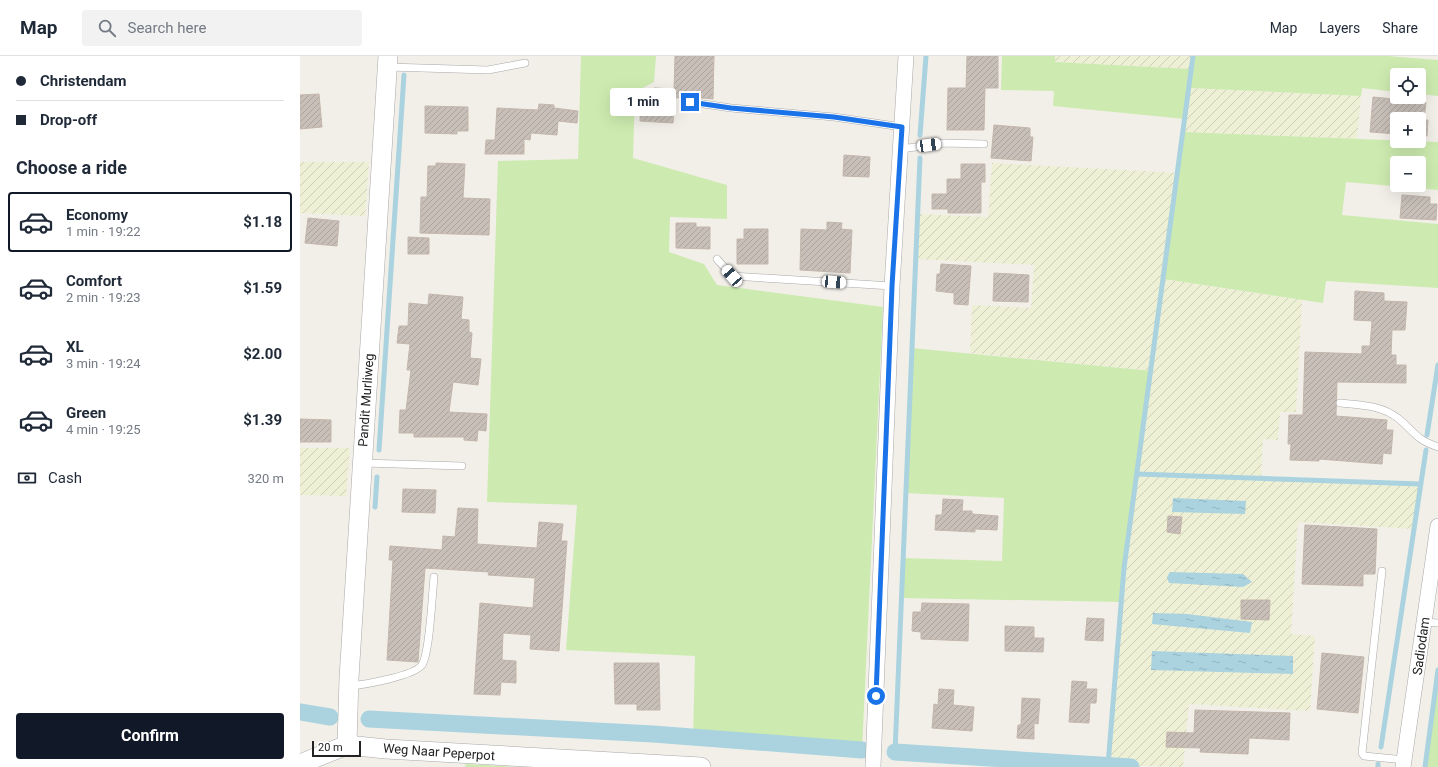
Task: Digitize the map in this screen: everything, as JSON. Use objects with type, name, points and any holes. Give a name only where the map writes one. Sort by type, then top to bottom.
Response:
[{"type":"street","points":[[873,767],[892,286],[906,56]]},
{"type":"street","name":"Pandit Murliweg","points":[[348,745],[349,686],[362,463],[388,62]]},
{"type":"street","name":"Sadiodam","points":[[1404,763],[1431,623],[1438,526]]},
{"type":"street","name":"Weg Naar Peperpot","points":[[300,764],[348,745],[394,750],[701,767]]},
{"type":"lane","points":[[388,62],[488,70],[525,63]]},
{"type":"lane","points":[[690,102],[731,108],[834,117],[902,127]]},
{"type":"lane","points":[[901,149],[944,143],[984,144]]},
{"type":"lane","points":[[717,259],[732,276],[892,286]]},
{"type":"lane","points":[[1340,403],[1368,405],[1386,410],[1399,418],[1416,436],[1438,447]]},
{"type":"lane","points":[[362,463],[462,466]]},
{"type":"lane","points":[[1382,571],[1362,753],[1367,757],[1404,763]]},
{"type":"lane","points":[[349,686],[366,685],[412,672],[421,665],[426,653],[434,577]]},
{"type":"green space","points":[[581,56],[656,56],[654,82],[635,92],[633,158],[727,185],[727,219],[670,217],[669,252],[704,264],[717,285],[883,307],[862,750],[693,737],[695,656],[566,650],[577,505],[487,502],[498,161],[578,159]]},
{"type":"green space","points":[[1002,56],[1055,56],[1055,62],[1191,69],[1193,56],[1388,56],[1438,60],[1438,96],[1426,95],[1426,68],[1390,68],[1390,91],[1362,88],[1361,96],[1189,88],[1185,119],[1053,106],[1054,91],[1001,90]]},
{"type":"green space","points":[[1055,56],[1193,56],[1191,69],[1054,62]]},
{"type":"green space","points":[[1189,88],[1361,96],[1357,139],[1184,132]]},
{"type":"green space","points":[[1184,132],[1390,140],[1390,148],[1426,148],[1426,142],[1438,142],[1438,190],[1426,189],[1426,156],[1390,156],[1390,186],[1346,182],[1342,215],[1438,224],[1438,288],[1326,281],[1323,303],[1164,279]]},
{"type":"green space","points":[[300,162],[369,162],[365,216],[300,213]]},
{"type":"green space","points":[[992,163],[1178,173],[1164,279],[1302,300],[1296,412],[1280,412],[1278,440],[1263,439],[1261,479],[1420,484],[1413,529],[1298,522],[1291,634],[1315,636],[1310,711],[1189,704],[1183,767],[1108,765],[1124,568],[1151,371],[970,353],[972,305],[1031,308],[1034,265],[915,259],[917,214],[988,217]]},
{"type":"green space","points":[[912,348],[1152,371],[1124,568],[1121,602],[901,598],[902,558],[1002,561],[1004,498],[905,493]]},
{"type":"green space","points":[[300,448],[350,448],[346,496],[300,495]]},
{"type":"green space","points":[[1438,670],[1438,767],[1425,767]]},
{"type":"green space","points":[[466,764],[517,767],[465,767]]},
{"type":"water","points":[[1173,498],[1246,501],[1245,514],[1172,512]]},
{"type":"water","points":[[1170,572],[1243,574],[1252,582],[1243,587],[1169,583],[1167,577]]},
{"type":"water","points":[[1153,613],[1187,614],[1252,622],[1250,633],[1152,624]]},
{"type":"water","points":[[1152,651],[1293,656],[1293,674],[1151,670]]},
{"type":"building","points":[[675,56],[714,56],[713,99],[691,97],[675,98],[673,123],[640,121],[641,97],[653,97],[654,88],[674,89]]},
{"type":"building","points":[[967,56],[998,56],[998,88],[985,88],[984,130],[947,130],[948,88],[966,88]]},
{"type":"building","points":[[319,94],[322,127],[300,129],[300,95]]},
{"type":"building","points":[[1373,97],[1390,99],[1390,104],[1426,104],[1425,112],[1390,112],[1390,133],[1370,132]]},
{"type":"building","points":[[539,104],[554,105],[554,108],[578,111],[577,123],[558,121],[557,135],[531,133],[530,140],[524,139],[524,154],[485,154],[486,140],[495,140],[497,108],[538,110]]},
{"type":"building","points":[[425,106],[468,107],[468,131],[457,131],[457,134],[425,133]]},
{"type":"building","points":[[1426,120],[1428,120],[1427,136]]},
{"type":"building","points":[[994,125],[1030,128],[1030,137],[1033,137],[1031,161],[991,158]]},
{"type":"building","points":[[844,155],[870,157],[869,177],[843,176]]},
{"type":"building","points":[[436,163],[465,164],[463,198],[490,199],[489,235],[420,233],[421,197],[427,197],[428,166],[436,166]]},
{"type":"building","points":[[961,164],[985,164],[985,182],[981,182],[981,213],[948,213],[948,209],[932,209],[932,194],[947,194],[947,179],[961,179]]},
{"type":"building","points":[[1402,195],[1430,197],[1430,204],[1437,204],[1436,220],[1400,218]]},
{"type":"building","points":[[308,218],[339,221],[337,246],[305,243]]},
{"type":"building","points":[[827,222],[842,223],[841,229],[852,230],[850,273],[800,270],[801,229],[827,230]]},
{"type":"building","points":[[676,223],[696,223],[696,227],[710,227],[710,249],[676,248]]},
{"type":"building","points":[[744,229],[768,229],[768,264],[737,264],[737,239],[744,239]]},
{"type":"building","points":[[408,237],[429,238],[429,254],[408,254]]},
{"type":"building","points":[[941,264],[971,266],[968,305],[954,304],[954,293],[936,291],[937,274],[940,274]]},
{"type":"building","points":[[994,273],[1029,275],[1028,302],[993,301]]},
{"type":"building","points":[[1355,291],[1384,293],[1384,301],[1407,302],[1405,330],[1392,330],[1391,355],[1396,355],[1396,365],[1406,365],[1406,383],[1337,382],[1336,416],[1387,420],[1386,430],[1393,430],[1391,454],[1383,453],[1382,464],[1319,459],[1319,461],[1290,460],[1291,444],[1288,444],[1289,415],[1303,415],[1305,352],[1362,354],[1362,346],[1370,346],[1372,321],[1354,320]]},
{"type":"building","points":[[429,294],[463,297],[461,319],[469,320],[469,332],[472,333],[470,358],[481,359],[478,385],[453,382],[449,412],[487,414],[486,431],[478,430],[477,441],[464,440],[464,437],[414,437],[414,433],[399,433],[400,410],[406,410],[411,370],[407,370],[410,344],[397,343],[399,326],[408,326],[409,303],[428,305]]},
{"type":"building","points":[[300,419],[331,420],[331,442],[300,442]]},
{"type":"building","points":[[403,489],[436,490],[435,513],[402,512]]},
{"type":"building","points":[[943,499],[963,500],[962,511],[972,511],[972,514],[998,516],[997,530],[975,529],[975,532],[935,530],[936,515],[942,515]]},
{"type":"building","points":[[458,508],[478,509],[477,544],[537,548],[539,522],[563,524],[561,541],[567,541],[559,651],[530,649],[531,635],[503,633],[502,660],[516,661],[516,683],[501,682],[500,695],[474,694],[480,603],[533,608],[535,578],[488,575],[489,572],[425,568],[418,662],[387,660],[393,560],[389,560],[390,546],[442,550],[443,536],[455,537]]},
{"type":"building","points":[[1168,516],[1182,517],[1180,534],[1167,532]]},
{"type":"building","points":[[1305,525],[1377,529],[1375,574],[1363,574],[1363,586],[1302,584]]},
{"type":"building","points":[[1241,600],[1270,600],[1269,620],[1241,619]]},
{"type":"building","points":[[922,603],[969,604],[968,641],[921,639],[921,632],[912,631],[913,612],[921,612]]},
{"type":"building","points":[[1087,618],[1104,619],[1103,641],[1085,640]]},
{"type":"building","points":[[1005,626],[1034,627],[1034,638],[1044,638],[1043,652],[1005,651]]},
{"type":"building","points":[[1322,653],[1364,657],[1358,713],[1317,709]]},
{"type":"building","points":[[614,663],[659,663],[660,710],[637,710],[637,704],[615,704]]},
{"type":"building","points":[[1072,681],[1087,682],[1086,689],[1097,689],[1096,703],[1090,703],[1089,723],[1069,722]]},
{"type":"building","points":[[939,689],[954,690],[953,705],[974,707],[972,731],[932,728],[934,704],[938,705]]},
{"type":"building","points":[[1022,698],[1040,699],[1038,724],[1034,723],[1034,739],[1017,738],[1018,725],[1021,725]]},
{"type":"building","points":[[1195,710],[1290,713],[1289,740],[1249,738],[1248,754],[1200,752],[1201,748],[1166,747],[1167,732],[1194,733]]},
{"type":"waterway","points":[[920,135],[926,56]]},
{"type":"waterway","points":[[1108,765],[1124,568],[1193,56]]},
{"type":"waterway","points":[[379,450],[404,75]]},
{"type":"waterway","points":[[895,752],[920,158]]},
{"type":"waterway","points":[[1427,435],[1438,365]]},
{"type":"waterway","points":[[1381,747],[1426,450]]},
{"type":"waterway","points":[[1137,474],[1420,484]]},
{"type":"waterway","points":[[375,507],[377,477]]},
{"type":"waterway","points":[[1425,767],[1438,670]]},
{"type":"waterway","points":[[300,712],[330,717]]},
{"type":"waterway","points":[[369,719],[653,734],[862,750]]},
{"type":"waterway","points":[[895,752],[1131,767]]},
{"type":"route","points":[[690,102],[731,108],[834,117],[902,127],[892,286],[876,696]]}]
